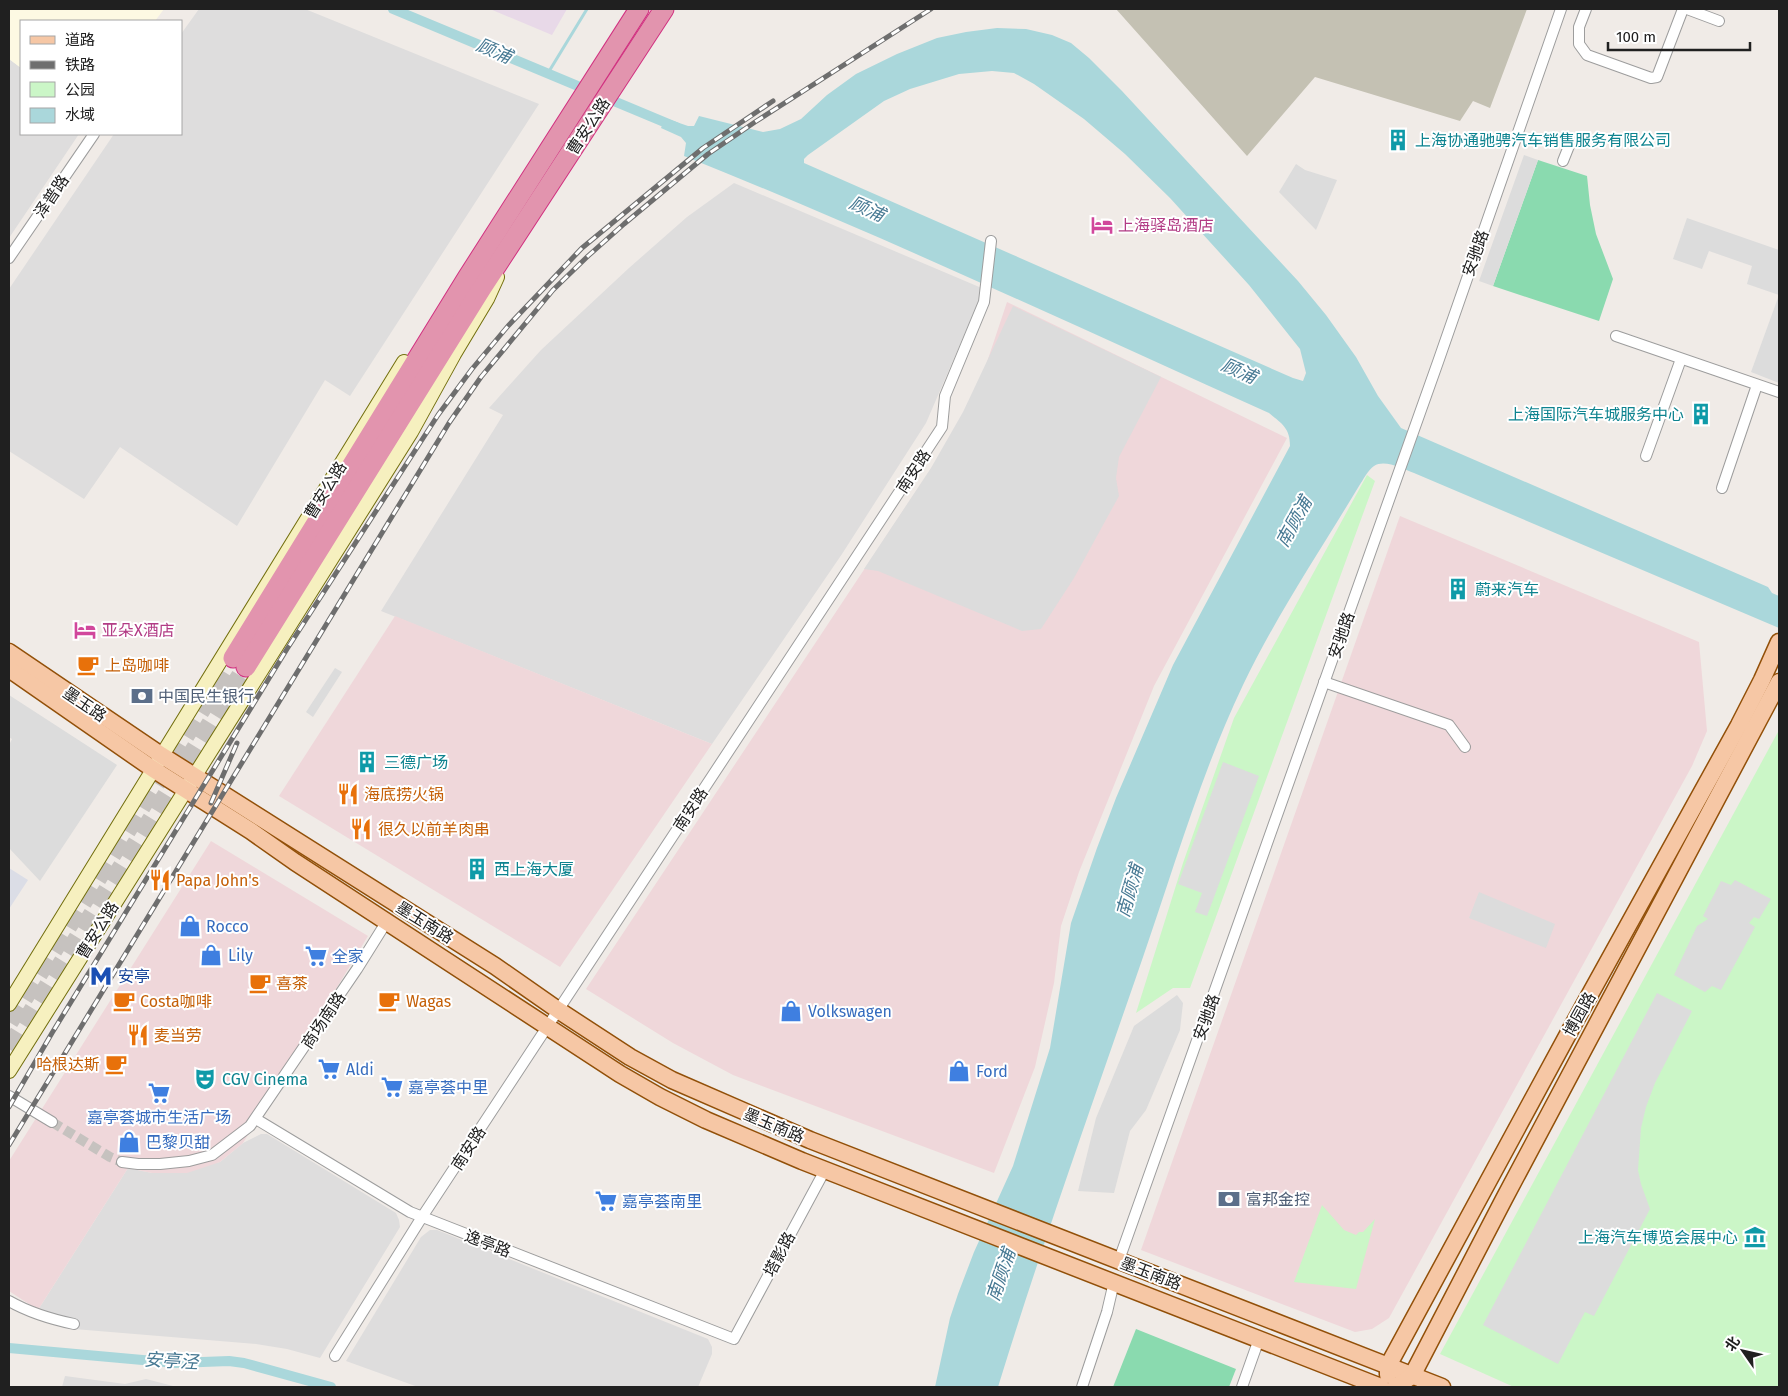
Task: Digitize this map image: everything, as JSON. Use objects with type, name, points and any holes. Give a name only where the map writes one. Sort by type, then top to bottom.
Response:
[{"type":"highway","name":"曹安公路","points":[[639,9],[497,230],[240,663],[664,9]]},
{"type":"main road","name":"曹安公路","points":[[9,1004],[457,277],[497,230]]},
{"type":"main road","name":"曹安公路","points":[[9,1071],[411,432],[487,299],[513,242]]},
{"type":"main road","name":"博园路","points":[[1388,1366],[1573,1025],[1739,725],[1779,642]]},
{"type":"main road","name":"墨玉路","points":[[9,652],[157,762]]},
{"type":"main road","name":"墨玉路","points":[[9,669],[157,762]]},
{"type":"main road","name":"博园路","points":[[1395,1387],[1412,1376],[1779,682]]},
{"type":"main road","name":"墨玉南路","points":[[157,762],[195,776],[495,966],[630,1057],[672,1080],[810,1140],[1442,1387]]},
{"type":"main road","name":"墨玉南路","points":[[157,762],[186,789],[620,1074],[660,1097],[755,1142],[824,1170],[1381,1387]]},
{"type":"main road","points":[[1388,1366],[1389,1387]]},
{"type":"street","name":"安驰路","points":[[1119,1260],[1438,362],[1561,9]]},
{"type":"street","points":[[1586,9],[1579,27],[1579,44],[1588,55],[1651,78],[1657,77],[1685,9],[1719,21]]},
{"type":"street","name":"泽普路","points":[[9,258],[93,135]]},
{"type":"street","points":[[1563,161],[1569,146]]},
{"type":"street","name":"南安路","points":[[335,1356],[422,1217],[942,427],[945,396],[984,302],[991,241]]},
{"type":"street","points":[[1616,336],[1779,392]]},
{"type":"street","points":[[1646,456],[1681,358]]},
{"type":"street","points":[[1722,488],[1757,385]]},
{"type":"street","points":[[1324,682],[1449,725],[1465,747]]},
{"type":"street","name":"商场南路","points":[[122,1162],[160,1164],[189,1161],[212,1155],[250,1126],[388,921]]},
{"type":"street","points":[[9,1096],[52,1122]]},
{"type":"street","name":"逸亭路","points":[[256,1119],[410,1212],[734,1339]]},
{"type":"street","name":"塔影路","points":[[734,1339],[824,1170]]},
{"type":"street","points":[[1082,1387],[1107,1312],[1114,1282]]},
{"type":"street","points":[[9,1301],[24,1310],[46,1318],[74,1324]]},
{"type":"street","points":[[1242,1387],[1259,1339]]},
{"type":"shaded area","points":[[9,9],[164,9],[156,20],[20,20],[20,67],[9,59]]},
{"type":"shaded area","points":[[199,9],[305,9],[539,104],[350,396],[325,380],[237,526],[120,447],[84,499],[9,451],[9,289],[113,135],[182,135],[182,33]]},
{"type":"shaded area","points":[[490,9],[567,9],[552,35]]},
{"type":"shaded area","points":[[1116,9],[1527,9],[1490,108],[1473,101],[1460,121],[1315,77],[1247,156]]},
{"type":"shaded area","points":[[9,59],[20,67],[20,135],[78,135],[9,238]]},
{"type":"shaded area","points":[[1524,155],[1538,160],[1493,286],[1479,281]]},
{"type":"shaded area","points":[[1296,164],[1305,170],[1337,180],[1316,230],[1279,192]]},
{"type":"shaded area","points":[[734,183],[984,289],[926,423],[842,554],[712,744],[381,611],[503,415],[489,408],[541,350],[629,268],[687,217]]},
{"type":"shaded area","points":[[1687,218],[1779,250],[1779,295],[1747,284],[1752,266],[1709,251],[1702,269],[1673,259]]},
{"type":"shaded area","points":[[1779,295],[1779,383],[1751,372]]},
{"type":"shaded area","points":[[1007,302],[1287,438],[1154,686],[1079,872],[1061,926],[1054,983],[1035,1067],[994,1173],[733,1075],[673,1043],[586,989],[946,446],[973,395],[986,365]]},
{"type":"shaded area","points":[[1013,306],[1161,377],[1119,457],[1116,478],[1119,496],[1074,578],[1041,629],[1022,631],[878,571],[864,569],[931,468],[963,412]]},
{"type":"shaded area","points":[[1400,516],[1699,642],[1707,731],[1692,766],[1389,1318],[1372,1329],[1355,1332],[1141,1250]]},
{"type":"shaded area","points":[[395,616],[712,744],[560,967],[279,796]]},
{"type":"shaded area","points":[[335,668],[342,672],[313,717],[306,712]]},
{"type":"shaded area","points":[[9,695],[117,765],[40,881],[9,848],[9,745],[12,739],[9,737]]},
{"type":"shaded area","points":[[1223,762],[1259,776],[1207,916],[1195,912],[1202,893],[1178,884]]},
{"type":"shaded area","points":[[211,841],[368,936],[243,1143],[220,1162],[187,1173],[152,1173],[128,1168],[38,1310],[9,1291],[9,1161]]},
{"type":"shaded area","points":[[9,868],[28,880],[9,909]]},
{"type":"shaded area","points":[[1735,880],[1771,899],[1759,919],[1754,917],[1749,923],[1755,927],[1721,990],[1712,986],[1705,992],[1674,975],[1697,926],[1708,919],[1703,916],[1721,881],[1731,885]]},
{"type":"shaded area","points":[[1479,892],[1555,924],[1546,948],[1469,918]]},
{"type":"shaded area","points":[[1657,993],[1692,1011],[1655,1083],[1641,1128],[1638,1170],[1650,1209],[1594,1316],[1585,1312],[1558,1364],[1483,1325]]},
{"type":"shaded area","points":[[1177,995],[1183,1003],[1180,1030],[1146,1110],[1130,1131],[1114,1193],[1078,1191],[1096,1118],[1134,1026]]},
{"type":"shaded area","points":[[261,1134],[267,1134],[396,1213],[399,1220],[400,1227],[320,1358],[287,1349],[256,1344],[74,1329],[38,1310],[128,1168],[152,1173],[220,1162],[243,1143]]},
{"type":"shaded area","points":[[430,1230],[437,1230],[708,1339],[712,1347],[712,1354],[698,1387],[418,1387],[346,1361],[421,1237]]},
{"type":"shaded area","points":[[65,1376],[125,1384],[146,1379],[177,1387],[62,1387]]},
{"type":"green space","points":[[1538,160],[1587,176],[1596,234],[1613,279],[1599,321],[1493,286]]},
{"type":"green space","points":[[1367,475],[1375,481],[1190,988],[1173,988],[1136,1013],[1183,863],[1234,718]]},
{"type":"green space","points":[[1779,730],[1779,1387],[1514,1387],[1440,1354]]},
{"type":"green space","points":[[1322,1205],[1344,1230],[1356,1235],[1359,1232],[1363,1232],[1375,1219],[1378,1208],[1356,1289],[1294,1282]]},
{"type":"green space","points":[[1136,1329],[1236,1369],[1229,1387],[1113,1387]]},
{"type":"water","name":"南顾浦","points":[[997,28],[1026,29],[1052,35],[1071,43],[1089,58],[1122,91],[1298,281],[1326,315],[1356,357],[1378,396],[1401,428],[1768,587],[1772,593],[1779,596],[1779,628],[1405,469],[1383,464],[1378,464],[1372,468],[1314,559],[1256,659],[1214,752],[1068,1173],[998,1387],[935,1387],[950,1318],[958,1294],[974,1252],[1013,1166],[1050,1048],[1071,923],[1116,798],[1173,665],[1290,446],[1290,440],[1287,431],[1269,413],[905,249],[684,156],[686,143],[681,137],[661,128],[665,118],[688,126],[694,126],[699,116],[763,132],[780,129],[801,119],[827,95],[856,74],[897,54],[937,38]],"holes":[[[992,71],[1014,73],[1034,84],[1084,119],[1125,154],[1170,198],[1249,285],[1300,349],[1306,373],[1303,381],[804,163],[804,159],[808,155],[884,101],[910,89],[959,74]]]},
{"type":"waterway","name":"顾浦","points":[[393,9],[676,127]]},
{"type":"waterway","points":[[548,73],[587,9]]},
{"type":"waterway","name":"安亭泾","points":[[9,1348],[176,1363],[229,1361],[244,1363],[331,1387]]},
{"type":"tunnel","points":[[9,1022],[233,658]]},
{"type":"tunnel","points":[[9,1049],[246,667]]},
{"type":"tunnel","points":[[52,1122],[110,1157],[122,1162]]},
{"type":"railway","points":[[9,1145],[449,423],[481,377],[553,290],[624,224],[708,154],[931,9]]},
{"type":"railway","points":[[9,1107],[52,1033],[287,649],[438,415],[472,369],[508,326],[582,248],[703,148],[773,101]]},
{"type":"railway","points":[[211,803],[237,743]]},
{"type":"place","name":"上海协通驰骋汽车销售服务有限公司","points":[[1398,140]]},
{"type":"place","name":"上海驿岛酒店","points":[[1102,225]]},
{"type":"place","name":"上海国际汽车城服务中心","points":[[1701,414]]},
{"type":"place","name":"蔚来汽车","points":[[1458,589]]},
{"type":"place","name":"亚朵X酒店","points":[[85,630]]},
{"type":"place","name":"上岛咖啡","points":[[88,665]]},
{"type":"place","name":"中国民生银行","points":[[142,696]]},
{"type":"place","name":"三德广场","points":[[367,762]]},
{"type":"place","name":"海底捞火锅","points":[[348,794]]},
{"type":"place","name":"很久以前羊肉串","points":[[361,829]]},
{"type":"place","name":"西上海大厦","points":[[477,869]]},
{"type":"place","name":"Papa John's","points":[[160,880]]},
{"type":"place","name":"Rocco","points":[[190,926]]},
{"type":"place","name":"Lily","points":[[211,955]]},
{"type":"place","name":"全家","points":[[316,956]]},
{"type":"place","name":"安亭","points":[[101,976]]},
{"type":"place","name":"喜茶","points":[[260,983]]},
{"type":"place","name":"Costa咖啡","points":[[124,1001]]},
{"type":"place","name":"Wagas","points":[[389,1001]]},
{"type":"place","name":"Volkswagen","points":[[791,1011]]},
{"type":"place","name":"麦当劳","points":[[138,1035]]},
{"type":"place","name":"哈根达斯","points":[[116,1064]]},
{"type":"place","name":"Aldi","points":[[329,1069]]},
{"type":"place","name":"Ford","points":[[959,1071]]},
{"type":"place","name":"CGV Cinema","points":[[205,1079]]},
{"type":"place","name":"嘉亭荟中里","points":[[392,1087]]},
{"type":"place","name":"嘉亭荟城市生活广场","points":[[159,1093]]},
{"type":"place","name":"巴黎贝甜","points":[[129,1142]]},
{"type":"place","name":"富邦金控","points":[[1229,1199]]},
{"type":"place","name":"嘉亭荟南里","points":[[606,1201]]},
{"type":"place","name":"上海汽车博览会展中心","points":[[1755,1237]]}]
